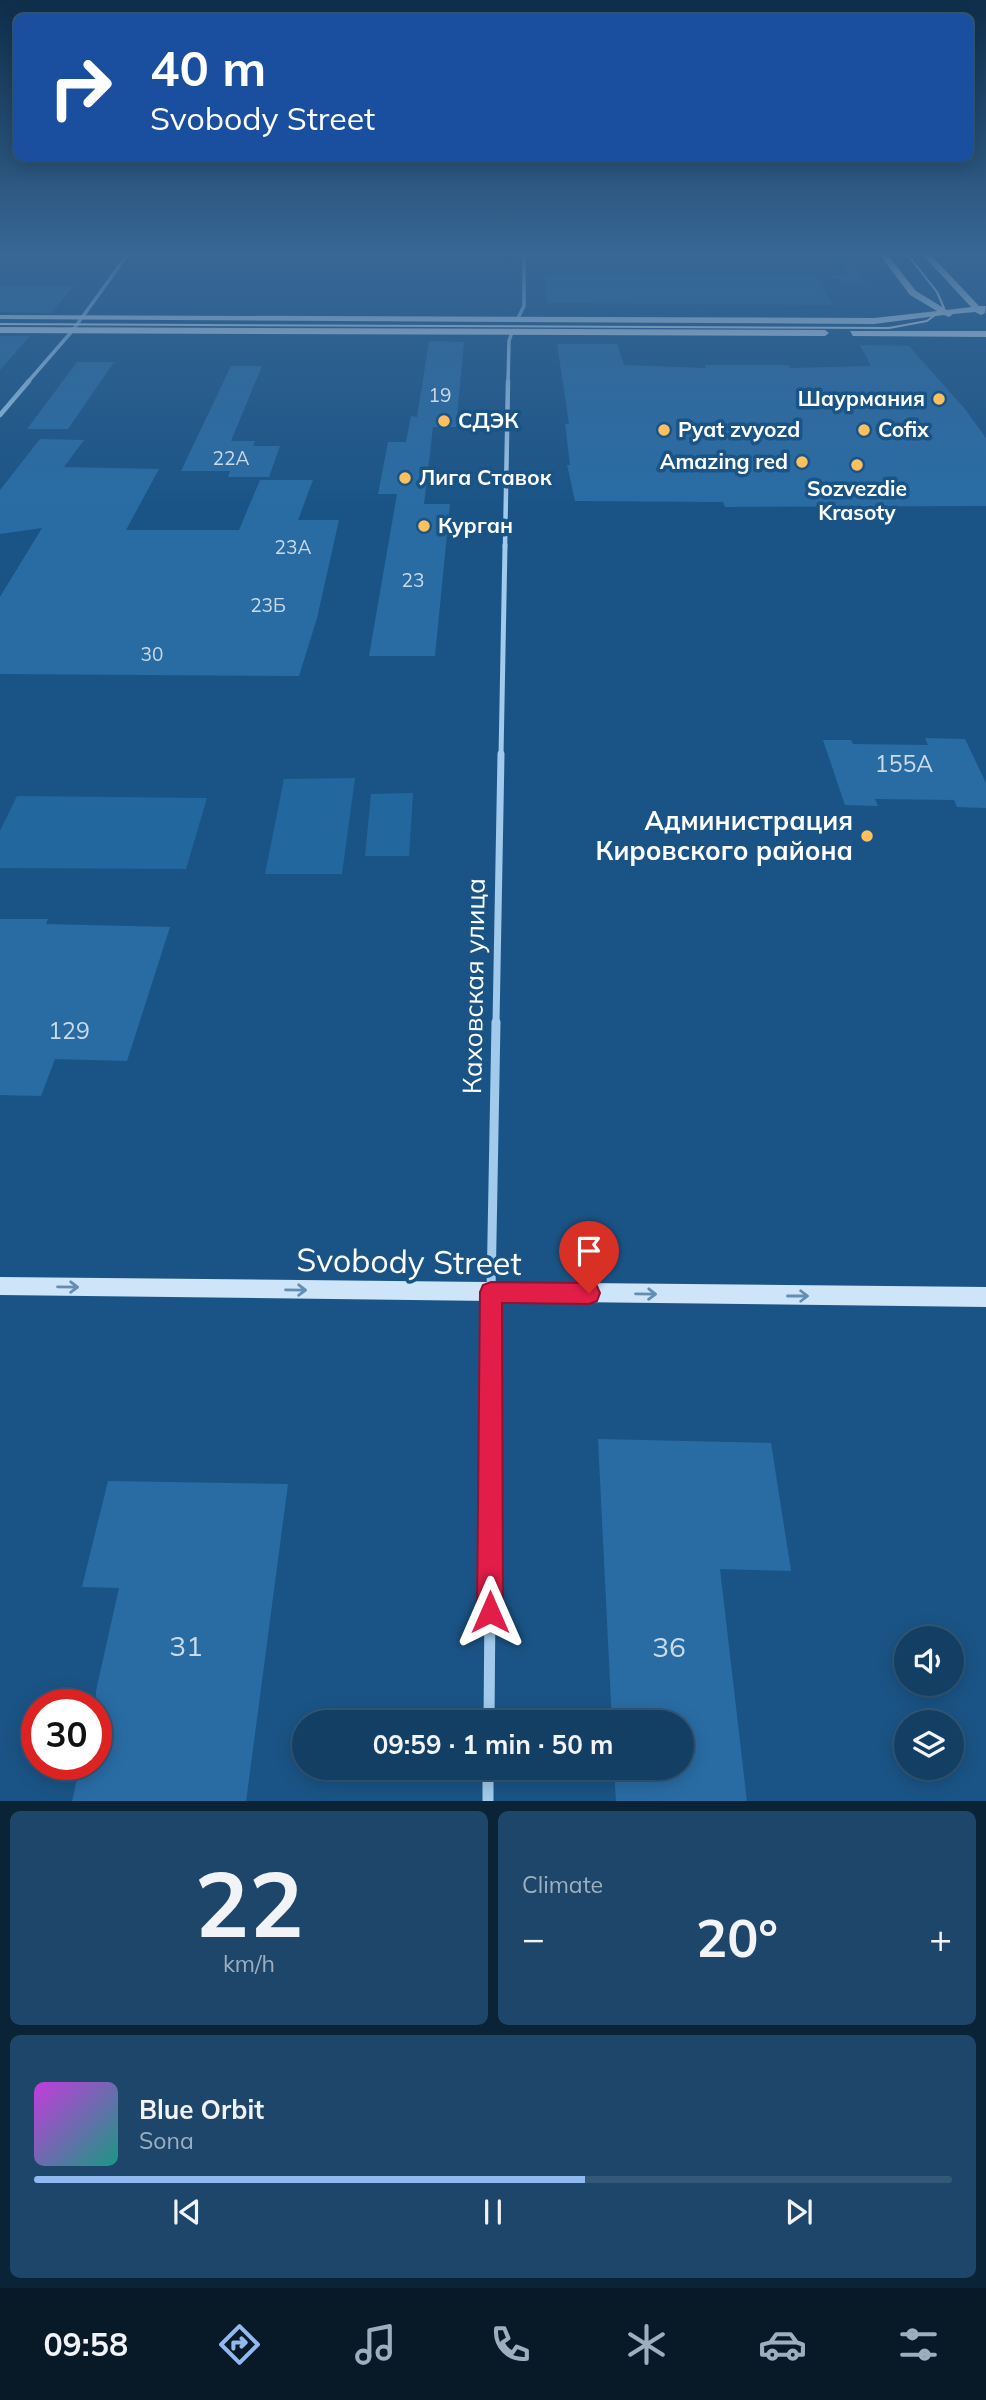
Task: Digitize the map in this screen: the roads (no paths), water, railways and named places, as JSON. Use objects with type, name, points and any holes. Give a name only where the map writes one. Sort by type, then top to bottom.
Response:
[{"type":"street","points":[[0,415],[66,338]]},
{"type":"street","name":"Каховская улица","points":[[489,1710],[493,1392],[491,1292],[504,502],[510,338]]},
{"type":"street","name":"Svobody Street","points":[[0,1286],[986,1297]]},
{"type":"street","points":[[488,1780],[488,1801]]},
{"type":"place","name":"Шаурмания","points":[[939,399]]},
{"type":"place","name":"СДЭК","points":[[444,421]]},
{"type":"place","name":"Pyat zvyozd","points":[[664,430]]},
{"type":"place","name":"Cofix","points":[[864,430]]},
{"type":"place","name":"Amazing red","points":[[802,462]]},
{"type":"place","name":"Sozvezdie Krasoty","points":[[857,465]]},
{"type":"place","name":"Лига Ставок","points":[[405,478]]},
{"type":"place","name":"Курган","points":[[424,526]]},
{"type":"place","name":"Администрация Кировского района","points":[[867,836]]}]
